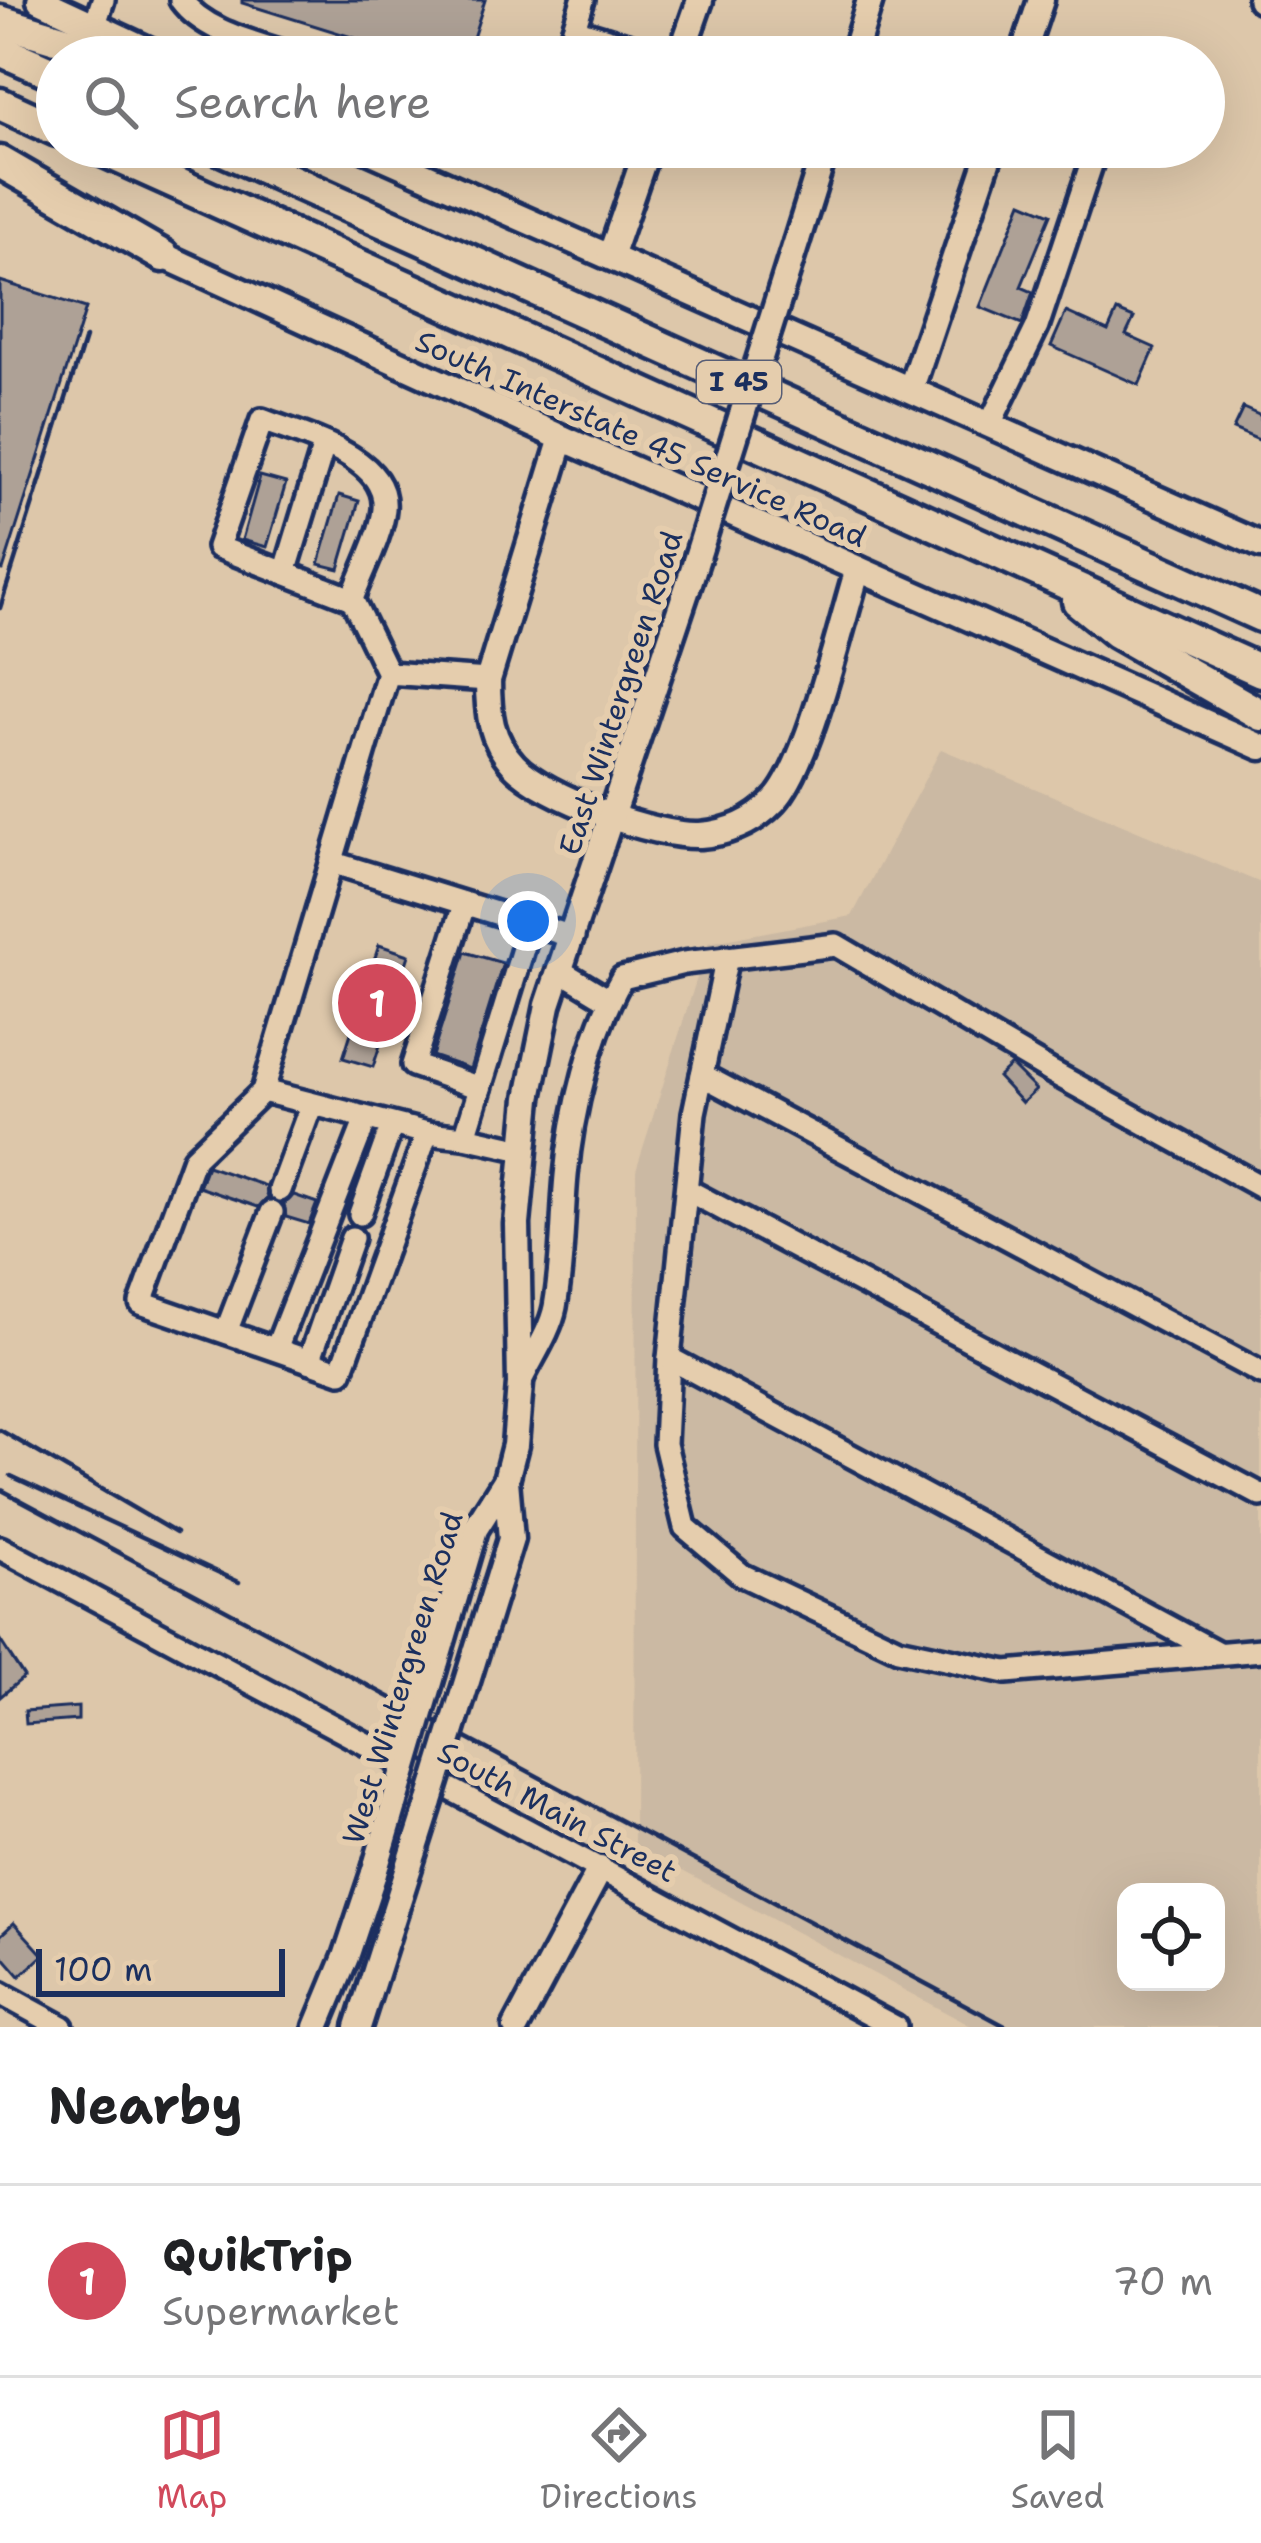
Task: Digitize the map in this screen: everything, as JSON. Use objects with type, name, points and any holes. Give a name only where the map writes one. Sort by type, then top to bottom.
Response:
[{"type":"highway","points":[[0,21],[49,36]]},
{"type":"highway","points":[[0,50],[36,66]]},
{"type":"highway","points":[[0,104],[36,120]]},
{"type":"highway","points":[[0,162],[164,256]]},
{"type":"highway","name":"I 45","points":[[143,168],[1261,671]]},
{"type":"highway","name":"I 45","points":[[264,168],[1261,616]]},
{"type":"highway","points":[[1048,575],[1116,632],[1261,715]]},
{"type":"main road","points":[[40,0],[99,12],[134,36]]},
{"type":"main road","points":[[687,36],[700,0]]},
{"type":"main road","points":[[859,36],[870,0]]},
{"type":"main road","points":[[1029,36],[1041,0]]},
{"type":"main road","points":[[409,168],[1261,544]]},
{"type":"main road","points":[[610,257],[641,168]]},
{"type":"main road","name":"East Wintergreen Road","points":[[506,1480],[520,1384],[517,1224],[523,1150],[548,1005],[689,583],[819,168]]},
{"type":"main road","points":[[910,388],[985,168]]},
{"type":"main road","name":"South Interstate 45 Service Road","points":[[0,180],[562,438],[1261,747]]},
{"type":"main road","points":[[562,438],[488,680],[490,728],[512,763],[529,779],[569,800],[672,832],[704,835],[736,827],[776,800],[800,756],[857,569]]},
{"type":"main road","name":"West Wintergreen Road","points":[[317,2027],[374,1873],[475,1529],[506,1480]]},
{"type":"main road","name":"West Wintergreen Road","points":[[358,2027],[511,1539],[506,1480]]},
{"type":"main road","points":[[517,2027],[600,1869]]},
{"type":"street","points":[[181,0],[214,27],[239,36]]},
{"type":"street","points":[[572,36],[583,0]]},
{"type":"street","points":[[574,29],[597,36]]},
{"type":"street","points":[[989,424],[1037,327],[1090,168]]},
{"type":"street","points":[[352,598],[385,507],[379,485],[364,462],[262,420],[218,547],[352,598],[388,673],[263,1091],[194,1158],[140,1304],[341,1372],[427,1133]]},
{"type":"street","points":[[285,573],[324,445]]},
{"type":"street","points":[[388,673],[488,680]]},
{"type":"street","points":[[334,863],[573,937]]},
{"type":"street","points":[[464,905],[413,1065],[480,1088]]},
{"type":"street","points":[[464,1136],[530,926]]},
{"type":"street","points":[[520,1384],[554,1312],[566,1172],[581,1095],[609,1000],[622,978],[727,957],[836,944],[1052,1072],[1261,1186]]},
{"type":"street","points":[[727,957],[702,1075],[669,1358],[665,1444],[685,1527],[742,1575],[898,1649],[1006,1672],[1261,1651]]},
{"type":"street","points":[[561,970],[609,1000]]},
{"type":"street","points":[[702,1075],[1261,1373]]},
{"type":"street","points":[[263,1091],[427,1133],[523,1150]]},
{"type":"street","points":[[226,1331],[311,1106]]},
{"type":"street","points":[[276,1349],[366,1119]]},
{"type":"street","points":[[360,1214],[392,1125]]},
{"type":"street","points":[[687,1190],[1261,1495]]},
{"type":"street","points":[[309,1361],[352,1238]]},
{"type":"street","points":[[669,1358],[1220,1654]]},
{"type":"street","name":"South Main Street","points":[[0,1548],[895,2027]]},
{"type":"street","points":[[0,1994],[62,2027]]},
{"type":"shaded area","points":[[941,749],[1261,883],[1261,2027],[973,2027],[634,1845],[636,1170],[708,943],[852,916]]},
{"type":"building","points":[[485,0],[474,36],[348,36],[242,3]]},
{"type":"building","points":[[1022,202],[1051,214],[1021,287],[1033,292],[1022,324],[980,307]]},
{"type":"building","points":[[0,281],[86,308],[3,570],[0,569]]},
{"type":"building","points":[[1117,311],[1134,318],[1126,335],[1155,348],[1139,385],[1051,346],[1066,312],[1108,331]]},
{"type":"building","points":[[1243,408],[1261,416],[1261,441],[1233,429]]},
{"type":"building","points":[[260,476],[286,483],[267,547],[242,540]]},
{"type":"building","points":[[339,495],[359,501],[339,569],[319,564]]},
{"type":"building","points":[[379,945],[409,955],[373,1067],[343,1058]]},
{"type":"building","points":[[465,952],[503,963],[470,1069],[432,1056]]},
{"type":"building","points":[[1011,1065],[1036,1090],[1022,1103],[998,1077]]},
{"type":"building","points":[[207,1166],[266,1186],[268,1198],[258,1207],[199,1187]]},
{"type":"building","points":[[294,1195],[317,1203],[309,1224],[286,1217],[284,1204]]},
{"type":"building","points":[[0,1640],[24,1677],[0,1697]]},
{"type":"building","points":[[78,1707],[78,1720],[26,1724],[25,1711]]},
{"type":"building","points":[[14,1923],[43,1955],[20,1976],[0,1953],[0,1936]]},
{"type":"railway","points":[[0,608],[85,338]]},
{"type":"railway","points":[[0,1430],[176,1533]]},
{"type":"railway","points":[[11,1476],[239,1582]]},
{"type":"railway","points":[[0,1489],[1007,2027]]},
{"type":"place","name":"QuikTrip","points":[[377,1003]]}]
